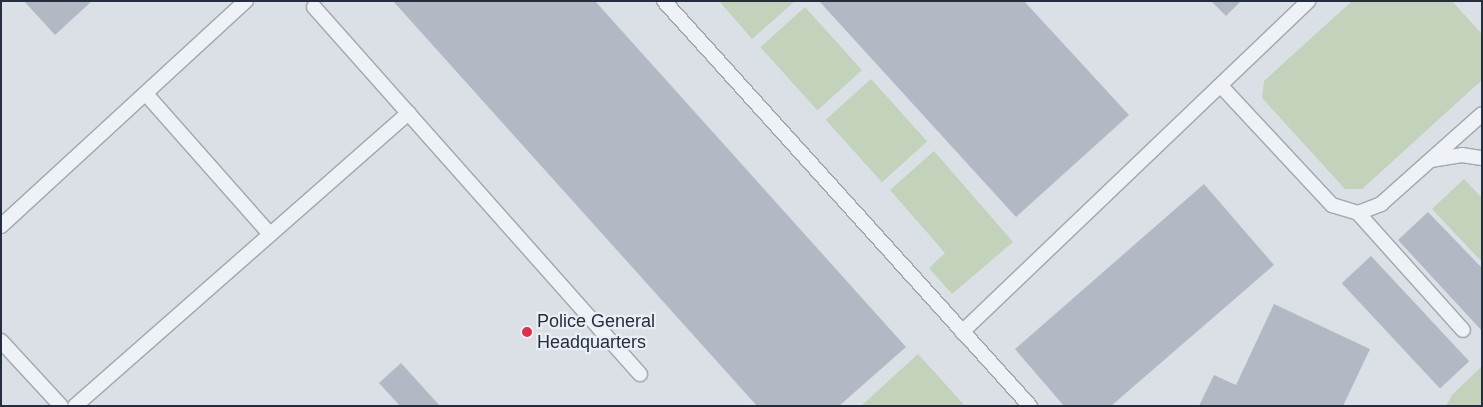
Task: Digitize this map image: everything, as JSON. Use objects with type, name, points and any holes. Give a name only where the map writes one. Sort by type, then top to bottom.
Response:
[{"type":"lane","points":[[1,226],[246,1]]},
{"type":"lane","points":[[664,1],[1030,406]]},
{"type":"lane","points":[[962,332],[1308,1]]},
{"type":"lane","points":[[314,7],[640,374]]},
{"type":"lane","points":[[1221,86],[1332,205],[1358,213],[1463,330]]},
{"type":"lane","points":[[146,94],[270,234]]},
{"type":"lane","points":[[75,406],[409,112]]},
{"type":"lane","points":[[1358,213],[1381,204],[1482,114]]},
{"type":"lane","points":[[1430,160],[1462,155],[1482,158]]},
{"type":"lane","points":[[1,341],[61,406]]},
{"type":"green space","points":[[719,1],[795,1],[752,39]]},
{"type":"green space","points":[[1352,1],[1452,1],[1482,34],[1482,80],[1362,189],[1345,189],[1262,98],[1264,81]]},
{"type":"green space","points":[[805,7],[862,70],[817,110],[760,47]]},
{"type":"green space","points":[[871,79],[927,141],[882,182],[826,120]]},
{"type":"green space","points":[[934,151],[1013,242],[952,294],[929,268],[945,253],[890,190]]},
{"type":"green space","points":[[1464,179],[1482,198],[1482,262],[1432,209]]},
{"type":"green space","points":[[918,354],[965,406],[861,406]]},
{"type":"green space","points":[[1482,366],[1482,406],[1446,406],[1452,395]]},
{"type":"building","points":[[24,1],[92,1],[55,35]]},
{"type":"building","points":[[393,1],[595,1],[906,347],[839,406],[757,406]]},
{"type":"building","points":[[819,1],[1024,1],[1129,115],[1016,217]]},
{"type":"building","points":[[1211,1],[1241,1],[1226,16]]},
{"type":"building","points":[[1204,184],[1274,265],[1111,406],[1064,406],[1015,349]]},
{"type":"building","points":[[1428,212],[1482,268],[1482,331],[1398,240]]},
{"type":"building","points":[[1371,256],[1469,361],[1440,389],[1342,283]]},
{"type":"building","points":[[1274,304],[1370,349],[1343,406],[1199,406],[1214,375],[1236,385]]},
{"type":"building","points":[[401,363],[440,406],[400,406],[379,383]]},
{"type":"place","name":"Police General Headquarters","points":[[527,332]]}]
